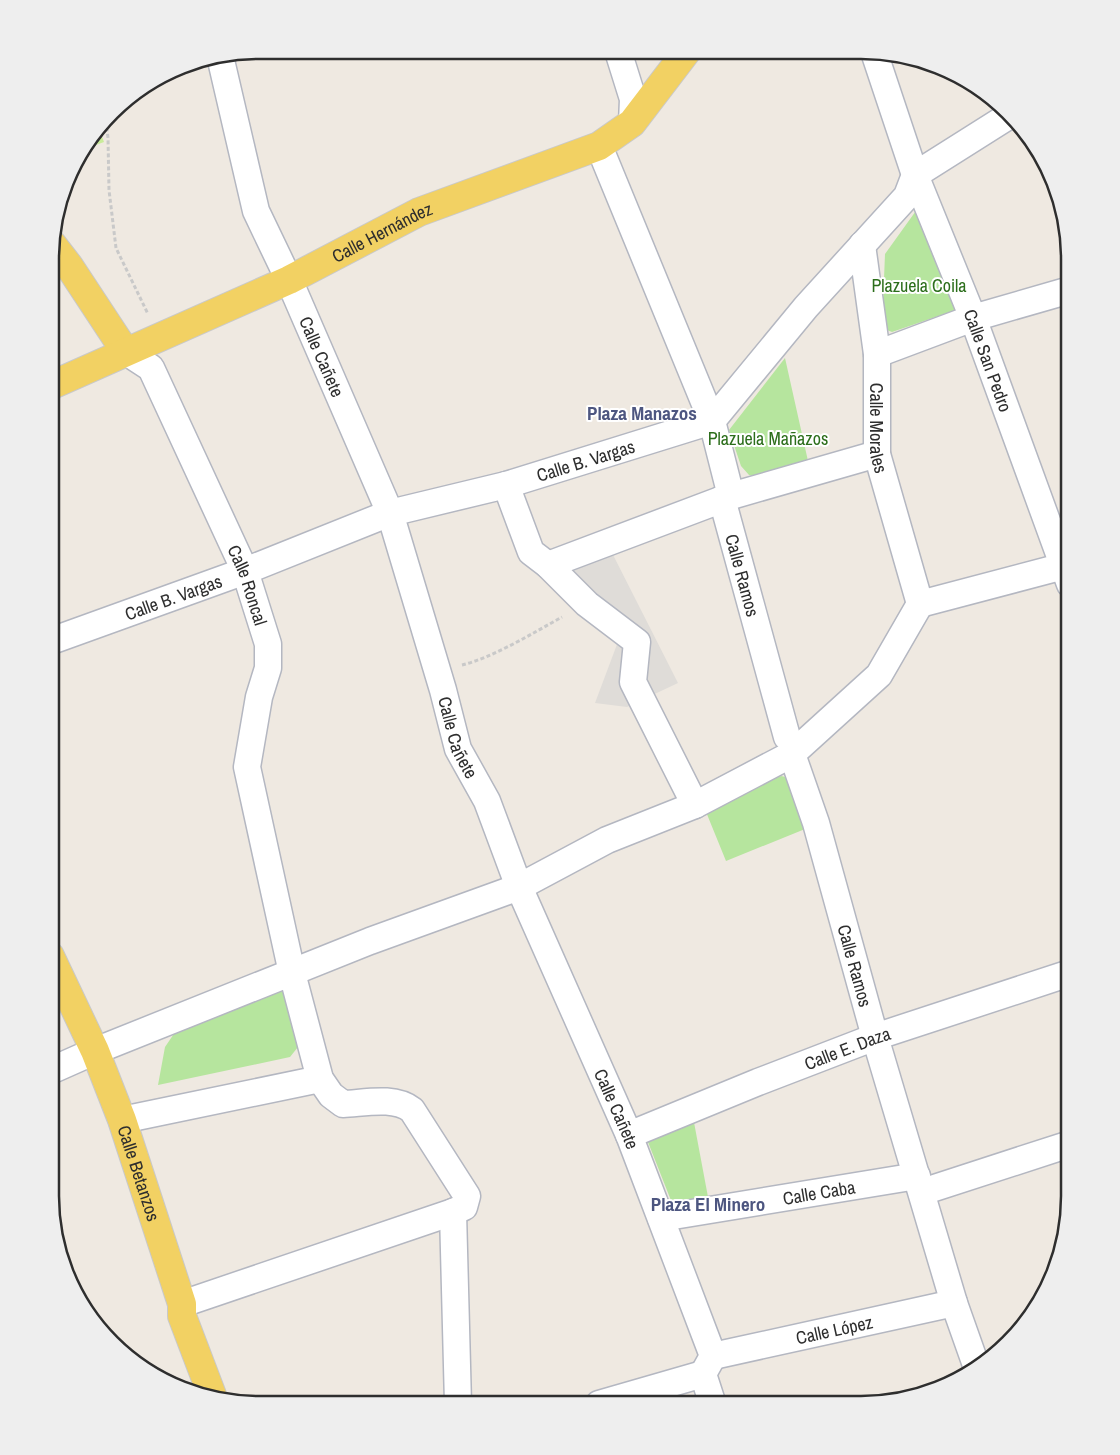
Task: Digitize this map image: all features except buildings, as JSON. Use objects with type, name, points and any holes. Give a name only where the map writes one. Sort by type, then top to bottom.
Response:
[{"type":"main road","name":"Calle Hernández","points":[[59,382],[289,280],[419,212],[599,146],[632,123],[681,59]]},
{"type":"main road","name":"Calle Roncal","points":[[59,253],[126,351]]},
{"type":"main road","name":"Calle Betanzos","points":[[59,975],[95,1051],[122,1120],[182,1304],[182,1316],[210,1390]]},
{"type":"street","points":[[620,59],[633,99],[632,123]]},
{"type":"street","name":"Calle San Pedro","points":[[876,59],[915,175],[973,318],[1061,559]]},
{"type":"street","name":"Calle Cañete","points":[[222,63],[256,211],[289,280],[390,513],[438,672],[458,750],[487,801],[519,886],[629,1135],[661,1218],[708,1365],[712,1396]]},
{"type":"street","points":[[712,421],[806,307],[907,196],[915,175],[1004,118]]},
{"type":"street","name":"Calle Ramos","points":[[599,146],[712,421],[727,498],[789,745],[816,823],[875,1037],[954,1303],[974,1361]]},
{"type":"street","name":"Calle Morales","points":[[862,245],[877,354],[877,454],[920,604]]},
{"type":"street","points":[[877,354],[973,318],[1061,293]]},
{"type":"street","name":"Calle Roncal","points":[[126,351],[151,368],[245,571],[268,644],[268,668],[259,697],[247,767],[292,973],[320,1079]]},
{"type":"street","name":"Calle B. Vargas","points":[[59,638],[245,571],[390,513],[506,485],[712,421]]},
{"type":"street","points":[[548,565],[727,498],[877,454]]},
{"type":"street","points":[[506,485],[531,552],[548,565],[587,604],[638,642],[634,682],[695,805]]},
{"type":"street","points":[[59,1067],[370,941],[519,886],[607,840],[695,805],[789,745],[879,675],[920,604],[1061,576]]},
{"type":"street","name":"Calle E. Daza","points":[[629,1135],[875,1037],[1061,976]]},
{"type":"street","points":[[122,1120],[320,1079],[331,1095],[343,1104],[389,1102],[404,1104],[412,1110],[467,1196],[464,1207],[453,1212],[182,1304]]},
{"type":"street","name":"Calle Caba","points":[[661,1218],[919,1184],[1061,1146]]},
{"type":"street","points":[[453,1212],[458,1396]]},
{"type":"street","name":"Calle López","points":[[621,1396],[708,1365],[954,1303]]},
{"type":"path","points":[[107,129],[109,190],[116,248],[159,337]]},
{"type":"path","points":[[438,672],[472,663],[587,604]]},
{"type":"green space","points":[[101,135],[104,142],[95,145]]},
{"type":"green space","name":"Plazuela Coila","points":[[918,208],[956,310],[892,332],[882,328],[885,254]]},
{"type":"green space","name":"Plazuela Mañazos","points":[[785,358],[808,461],[760,478],[749,475],[741,466],[729,430]]},
{"type":"green space","points":[[781,776],[790,778],[810,827],[726,861],[704,807]]},
{"type":"green space","points":[[283,984],[298,1047],[290,1057],[158,1085],[165,1047],[188,1013]]},
{"type":"green space","points":[[693,1117],[708,1197],[672,1203],[646,1137]]},
{"type":"shaded area","points":[[607,543],[678,683],[627,707],[595,703],[619,639],[548,565]]},
{"type":"district","name":"Plaza Manazos","points":[[642,413]]},
{"type":"district","name":"Plaza El Minero","points":[[708,1204]]}]
